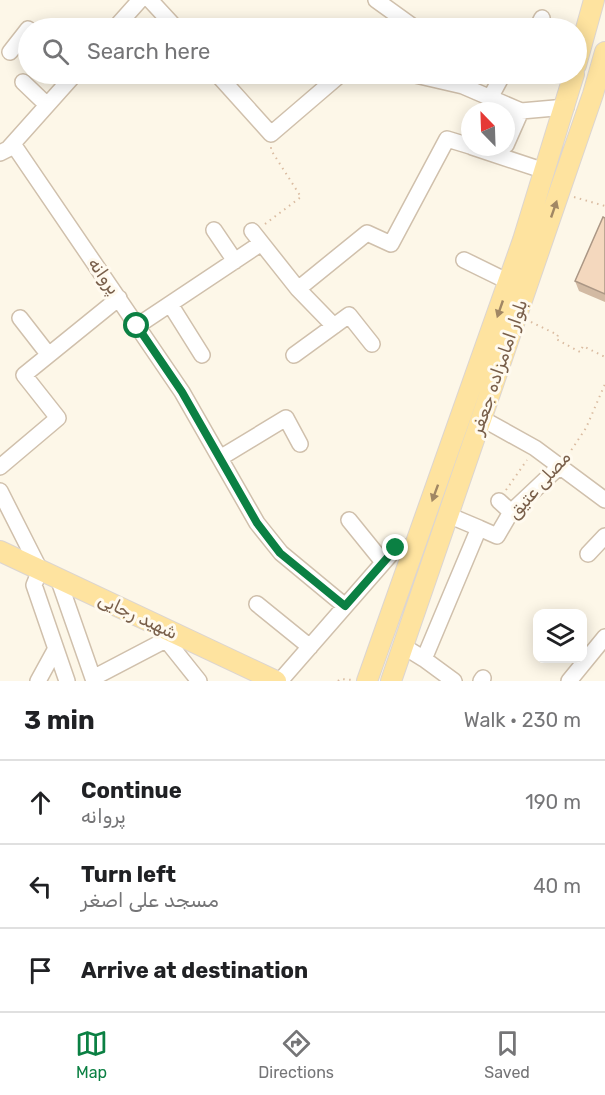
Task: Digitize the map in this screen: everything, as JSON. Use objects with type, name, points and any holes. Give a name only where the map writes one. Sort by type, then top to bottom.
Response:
[{"type":"main road","points":[[587,25],[594,0]]},
{"type":"main road","name":"بلوار امامزاده جعفر","points":[[370,672],[509,282],[559,192],[599,96],[605,52]]},
{"type":"main road","name":"بلوار امامزاده جعفر","points":[[392,676],[517,315],[545,171],[572,84]]},
{"type":"main road","name":"شهید رجایی","points":[[0,551],[58,578],[172,638],[278,681]]},
{"type":"main road","points":[[370,672],[382,677],[392,676]]},
{"type":"street","points":[[124,18],[140,0]]},
{"type":"street","points":[[150,0],[167,18]]},
{"type":"street","points":[[376,0],[401,18]]},
{"type":"street","points":[[10,52],[18,42]]},
{"type":"street","points":[[25,84],[47,105]]},
{"type":"street","points":[[6,149],[66,84]]},
{"type":"street","points":[[226,84],[271,134],[329,84]]},
{"type":"street","points":[[461,84],[521,111],[566,107]]},
{"type":"street","points":[[490,98],[498,84]]},
{"type":"street","points":[[515,124],[521,111]]},
{"type":"street","points":[[298,289],[367,233],[391,244],[447,139],[461,144]]},
{"type":"street","name":"پروانه","points":[[6,149],[119,298],[182,392],[257,523],[280,553],[345,606]]},
{"type":"street","points":[[515,155],[545,171]]},
{"type":"street","points":[[214,230],[235,261]]},
{"type":"street","points":[[137,326],[235,261],[256,238],[298,289],[334,326]]},
{"type":"street","points":[[464,260],[509,282]]},
{"type":"street","points":[[0,466],[58,418],[24,375],[119,298]]},
{"type":"street","points":[[170,304],[202,355]]},
{"type":"street","points":[[294,355],[349,315],[372,344]]},
{"type":"street","points":[[20,318],[48,354]]},
{"type":"street","points":[[220,459],[286,418],[300,444]]},
{"type":"street","points":[[481,418],[561,465],[605,500]]},
{"type":"street","name":"مصلی عتیق","points":[[479,528],[497,536],[512,512],[561,465]]},
{"type":"street","points":[[0,491],[40,570],[34,585],[67,681]]},
{"type":"street","points":[[499,501],[512,512]]},
{"type":"street","points":[[424,659],[447,598],[479,528],[448,515]]},
{"type":"street","points":[[349,520],[383,562]]},
{"type":"street","points":[[588,554],[605,536]]},
{"type":"street","points":[[278,681],[396,548],[415,547]]},
{"type":"street","points":[[58,578],[93,680],[172,638],[199,681]]},
{"type":"street","points":[[423,587],[447,598]]},
{"type":"street","points":[[257,604],[310,647]]},
{"type":"street","points":[[569,681],[605,637]]},
{"type":"street","points":[[403,646],[454,681]]},
{"type":"street","points":[[38,681],[55,650]]},
{"type":"path","points":[[256,238],[301,197],[271,150],[271,134]]},
{"type":"path","points":[[559,192],[605,206]]},
{"type":"path","points":[[517,315],[558,335],[556,339],[580,352],[583,346],[605,357]]},
{"type":"path","name":"مصلی عتیق","points":[[561,465],[585,428],[605,384]]},
{"type":"path","points":[[499,501],[535,448]]},
{"type":"path","points":[[338,681],[340,679],[359,681]]},
{"type":"building","points":[[603,217],[605,218],[605,294],[575,281]]},
{"type":"route","points":[[137,326],[182,392],[257,523],[280,553],[345,606],[396,548]]}]
